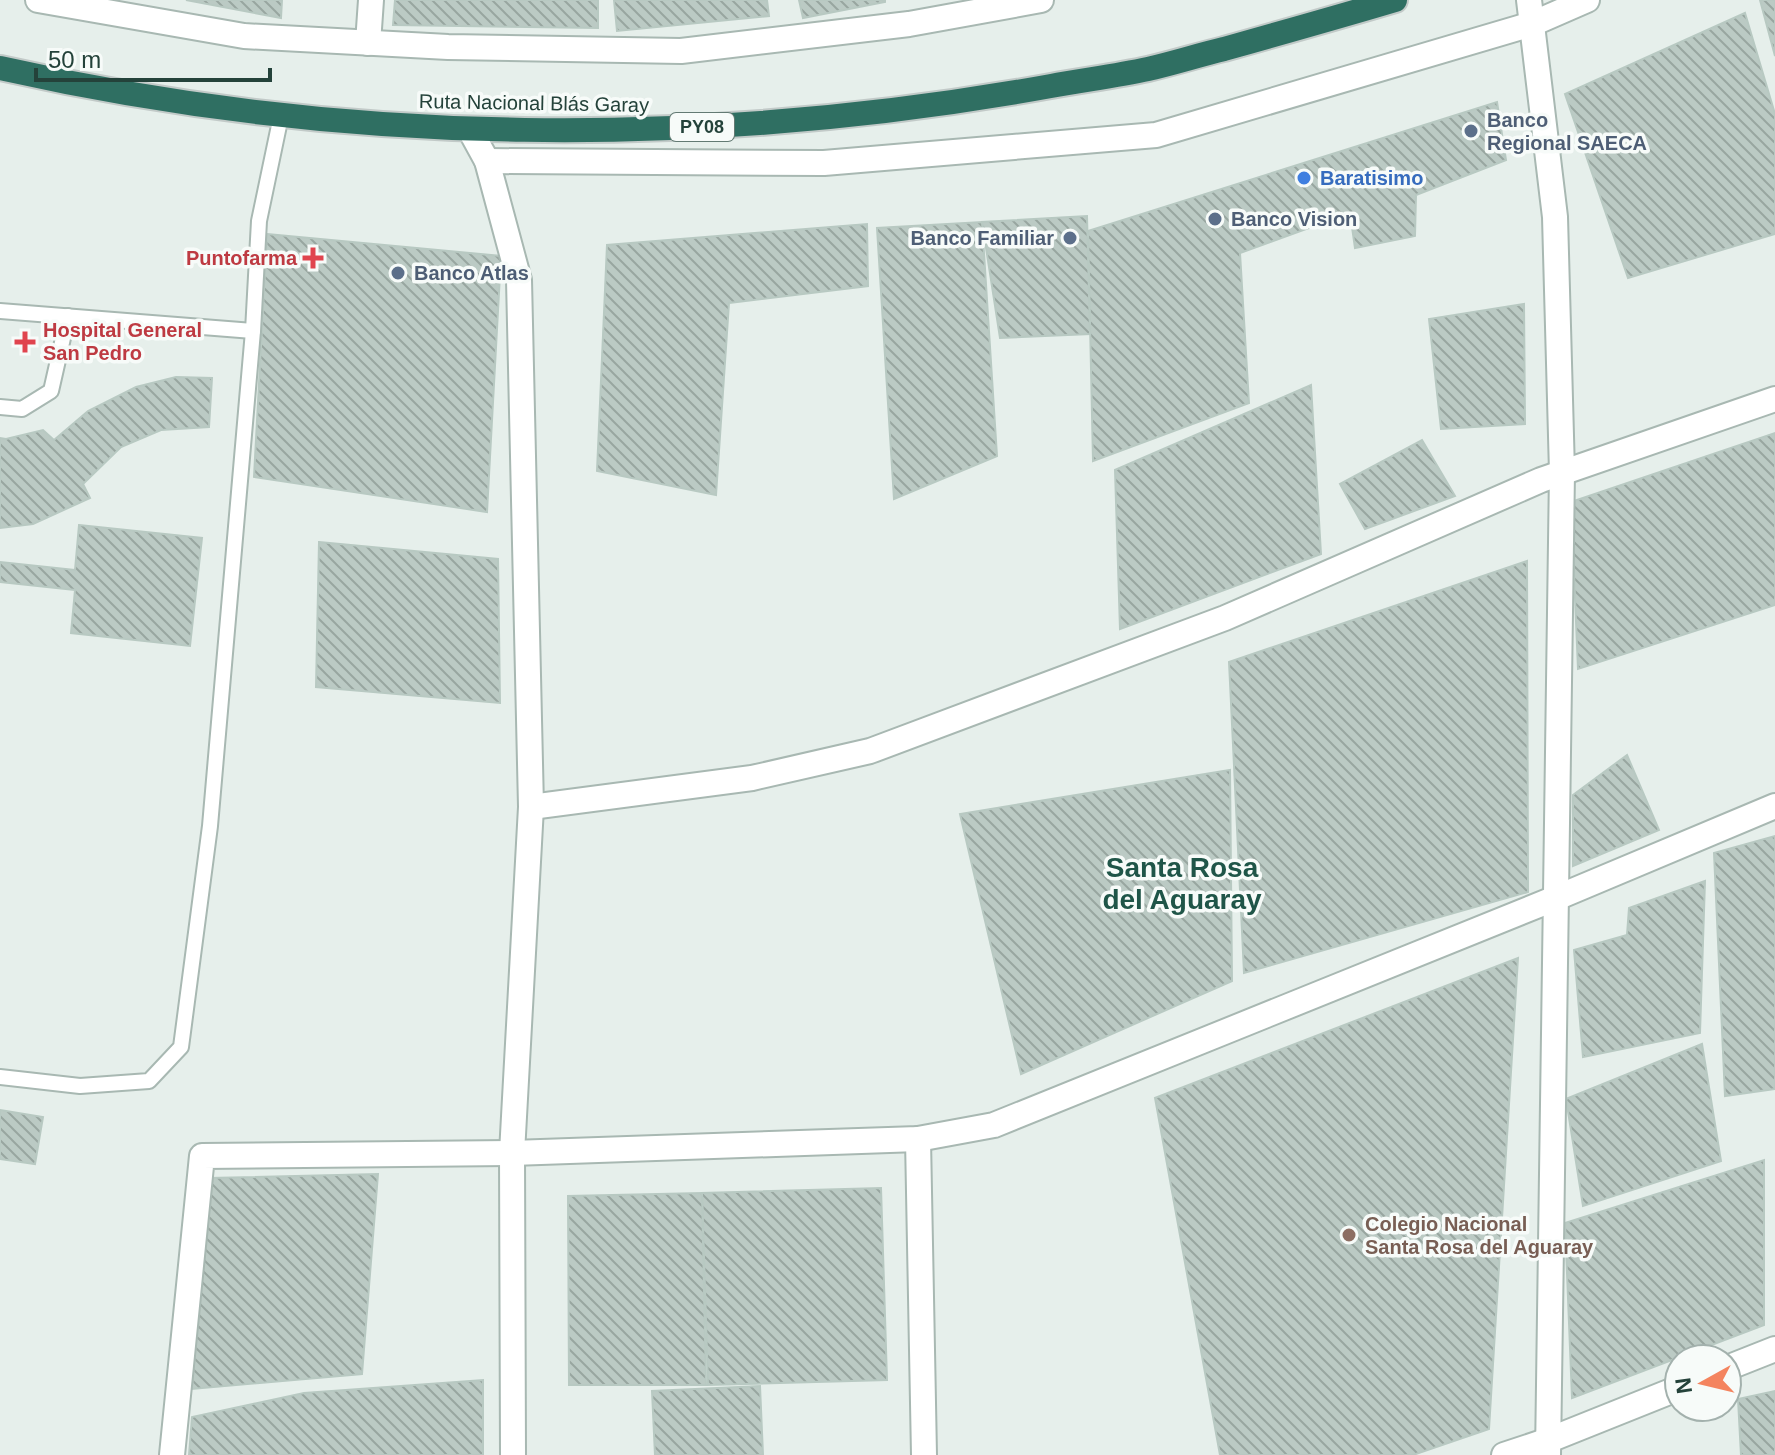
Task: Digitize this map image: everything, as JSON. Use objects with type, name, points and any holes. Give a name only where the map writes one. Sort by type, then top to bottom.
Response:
[{"type":"highway","name":"Ruta Nacional Blás Garay","points":[[0,68],[138,95],[281,116],[470,130],[669,129],[809,120],[961,102],[1149,69],[1395,0]]},
{"type":"street","points":[[38,0],[244,36],[464,47],[681,51],[909,24],[1041,0]]},
{"type":"street","points":[[368,43],[371,0]]},
{"type":"street","points":[[487,161],[824,163],[1156,135],[1531,12],[1587,0]]},
{"type":"street","points":[[1531,12],[1555,217],[1562,472],[1548,1448]]},
{"type":"street","points":[[470,130],[487,161],[519,280],[531,807],[512,1153],[513,1455]]},
{"type":"street","points":[[531,807],[752,778],[870,751],[1225,618],[1541,480],[1775,399]]},
{"type":"street","points":[[172,1455],[202,1156],[512,1153],[918,1139],[994,1125],[1775,806]]},
{"type":"street","points":[[918,1139],[924,1455]]},
{"type":"street","points":[[1743,1362],[1775,1349]]},
{"type":"street","points":[[1504,1455],[1548,1448],[1663,1395]]},
{"type":"lane","points":[[0,1077],[80,1086],[149,1081],[181,1047],[210,826],[253,331],[259,221],[281,116]]},
{"type":"lane","points":[[0,311],[253,331]]},
{"type":"lane","points":[[0,407],[22,409],[51,391],[68,316]]},
{"type":"building","points":[[186,0],[282,0],[281,18]]},
{"type":"building","points":[[395,0],[598,0],[598,28],[393,25]]},
{"type":"building","points":[[614,0],[767,0],[769,16],[617,31]]},
{"type":"building","points":[[799,0],[885,0],[885,2],[803,18]]},
{"type":"building","points":[[1760,0],[1775,0],[1775,56]]},
{"type":"building","points":[[1745,13],[1775,114],[1775,234],[1628,278],[1565,94]]},
{"type":"building","points":[[1497,102],[1506,160],[1416,195],[1415,236],[1355,248],[1350,213],[1240,253],[1249,403],[1093,461],[1088,231]]},
{"type":"building","points":[[1087,216],[1090,334],[1000,338],[982,222]]},
{"type":"building","points":[[982,222],[997,456],[894,499],[877,228]]},
{"type":"building","points":[[867,224],[868,286],[729,303],[716,495],[597,471],[607,245]]},
{"type":"building","points":[[267,234],[501,256],[487,512],[254,477]]},
{"type":"building","points":[[1524,304],[1525,424],[1441,429],[1429,319]]},
{"type":"building","points":[[176,377],[212,378],[209,427],[161,430],[121,447],[83,484],[90,498],[33,524],[0,528],[0,438],[43,430],[54,440],[88,411],[136,387]]},
{"type":"building","points":[[1311,385],[1321,554],[1120,629],[1115,470]]},
{"type":"building","points":[[1775,433],[1775,605],[1578,669],[1571,502]]},
{"type":"building","points":[[1422,440],[1455,496],[1365,529],[1340,484]]},
{"type":"building","points":[[79,525],[202,538],[190,646],[71,633],[75,590],[0,582],[0,562],[75,570]]},
{"type":"building","points":[[319,542],[498,559],[500,703],[316,687]]},
{"type":"building","points":[[1527,561],[1528,892],[1244,973],[1229,662]]},
{"type":"building","points":[[1627,755],[1659,830],[1573,866],[1573,795]]},
{"type":"building","points":[[1230,770],[1232,981],[1021,1074],[960,814]]},
{"type":"building","points":[[1775,836],[1775,1089],[1725,1096],[1714,853]]},
{"type":"building","points":[[1705,881],[1700,1033],[1583,1057],[1574,950],[1627,935],[1629,908]]},
{"type":"building","points":[[1518,958],[1489,1429],[1413,1455],[1220,1455],[1155,1098]]},
{"type":"building","points":[[1702,1044],[1721,1161],[1583,1206],[1566,1099]]},
{"type":"building","points":[[0,1110],[43,1117],[35,1164],[0,1159]]},
{"type":"building","points":[[1764,1160],[1764,1325],[1717,1343],[1663,1343],[1663,1363],[1572,1398],[1565,1223]]},
{"type":"building","points":[[378,1174],[362,1374],[192,1389],[209,1178]]},
{"type":"building","points":[[881,1188],[887,1380],[708,1385],[702,1193]]},
{"type":"building","points":[[702,1193],[706,1385],[569,1385],[568,1196]]},
{"type":"building","points":[[483,1380],[483,1455],[189,1455],[192,1417],[304,1393]]},
{"type":"building","points":[[760,1386],[763,1455],[655,1455],[652,1391]]},
{"type":"building","points":[[1775,1391],[1775,1455],[1741,1455],[1739,1423],[1743,1423],[1743,1398]]},
{"type":"place","name":"Banco Regional SAECA","points":[[1471,131]]},
{"type":"place","name":"Baratisimo","points":[[1304,178]]},
{"type":"place","name":"Banco Vision","points":[[1215,219]]},
{"type":"place","name":"Banco Familiar","points":[[1070,238]]},
{"type":"place","name":"Puntofarma","points":[[313,258]]},
{"type":"place","name":"Banco Atlas","points":[[398,273]]},
{"type":"place","name":"Hospital General San Pedro","points":[[25,342]]},
{"type":"place","name":"Colegio Nacional Santa Rosa del Aguaray","points":[[1349,1235]]},
{"type":"district","name":"Santa Rosa del Aguaray","points":[[1182,883]]}]
